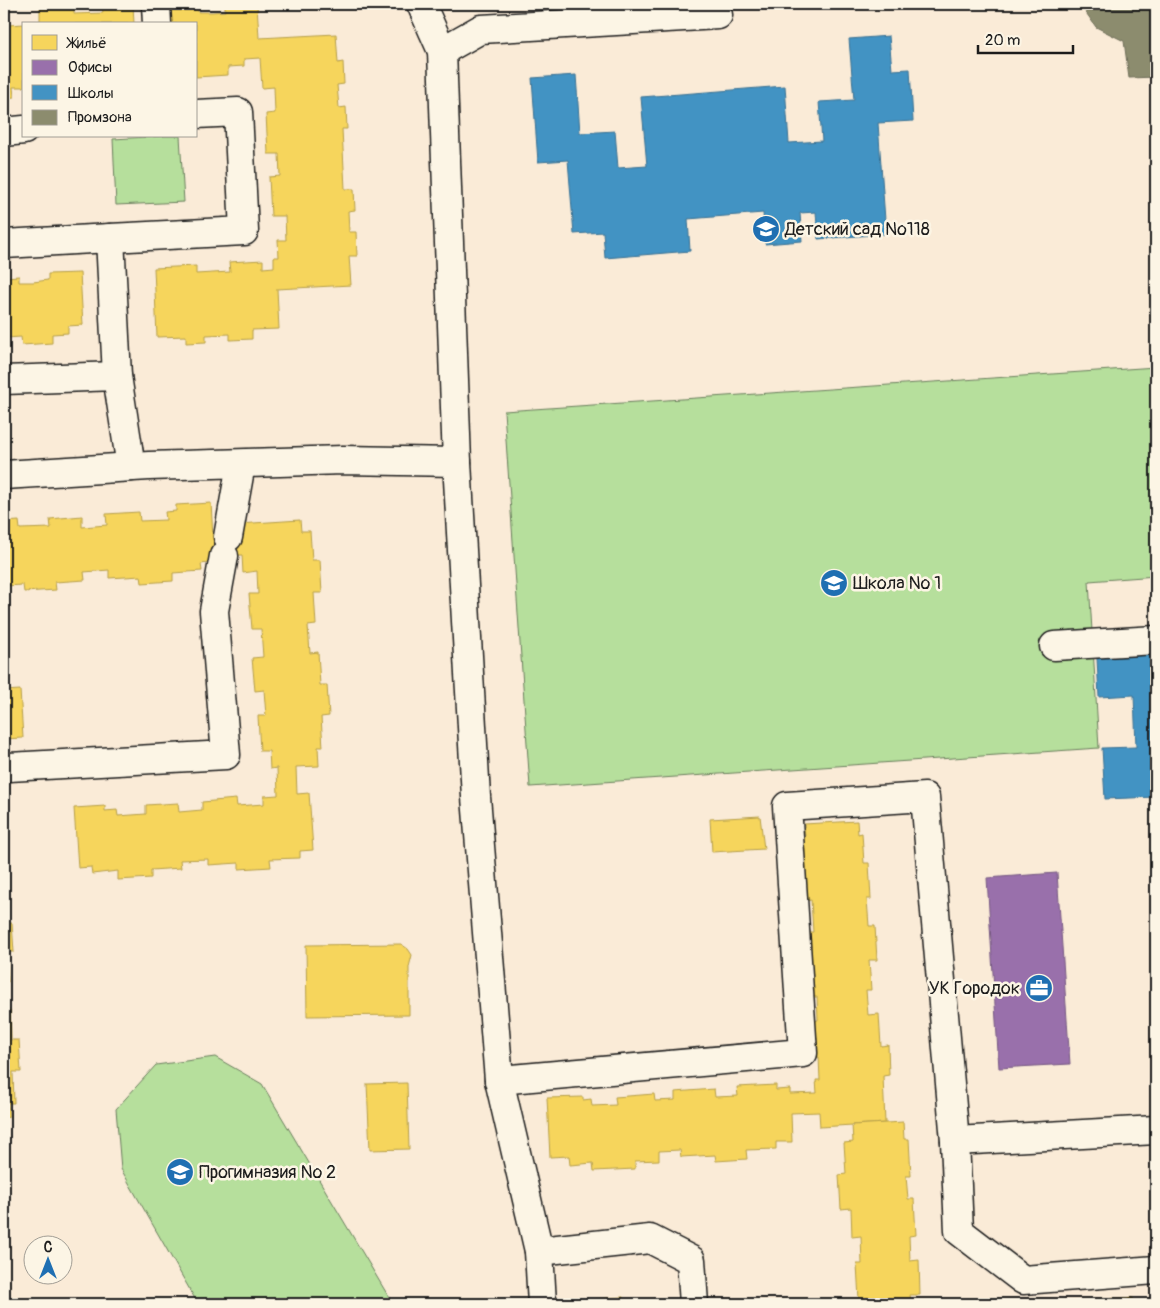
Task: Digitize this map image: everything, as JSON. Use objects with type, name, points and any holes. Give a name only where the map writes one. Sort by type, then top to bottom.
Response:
[{"type":"lane","points":[[156,4],[157,22]]},
{"type":"lane","points":[[422,4],[442,51],[457,462],[476,797],[499,1080],[539,1251],[542,1304]]},
{"type":"lane","points":[[442,51],[481,29],[718,15]]},
{"type":"lane","points":[[4,244],[244,231],[238,112],[198,114]]},
{"type":"lane","points":[[4,132],[22,130]]},
{"type":"lane","points":[[110,238],[117,376],[131,467]]},
{"type":"lane","points":[[4,380],[117,376]]},
{"type":"lane","points":[[4,476],[131,467],[343,460],[457,462]]},
{"type":"lane","points":[[9,767],[226,755],[214,611],[241,464]]},
{"type":"lane","points":[[1054,646],[1156,640]]},
{"type":"lane","points":[[499,1080],[803,1053],[786,806],[924,797],[955,1141],[959,1231],[1023,1280],[1156,1270]]},
{"type":"lane","points":[[955,1141],[1156,1130]]},
{"type":"lane","points":[[539,1251],[650,1239],[691,1260],[694,1304]]},
{"type":"green space","points":[[180,138],[184,202],[116,205],[113,139]]},
{"type":"green space","name":"Школа № 1","points":[[1156,367],[1156,576],[1089,581],[1099,748],[530,787],[504,411]]},
{"type":"green space","points":[[215,1057],[262,1084],[393,1304],[198,1304],[121,1169],[116,1109],[156,1065]]},
{"type":"building: Жильё","points":[[102,4],[133,4],[134,22],[40,22],[40,7],[74,6],[74,14],[103,13]]},
{"type":"building: Жильё","points":[[225,4],[257,4],[259,38],[336,34],[338,63],[343,62],[344,84],[337,85],[339,108],[346,107],[347,129],[342,129],[345,189],[354,189],[355,210],[348,211],[349,232],[356,232],[357,256],[349,256],[351,285],[277,289],[279,329],[252,330],[252,339],[230,340],[230,334],[206,335],[206,342],[186,343],[186,336],[157,337],[154,268],[196,266],[196,274],[230,272],[229,262],[263,260],[263,268],[274,267],[274,257],[279,257],[278,240],[286,240],[285,216],[271,216],[269,177],[280,176],[279,154],[268,154],[266,114],[275,113],[274,87],[262,88],[260,58],[244,59],[244,66],[228,67],[228,75],[198,77],[198,22],[163,22],[162,8],[198,6],[198,12],[225,11]]},
{"type":"building: Жильё","points":[[22,24],[22,87],[13,87],[14,97],[4,98],[4,34],[8,34],[8,25]]},
{"type":"building: Жильё","points":[[80,273],[83,325],[68,326],[68,333],[52,334],[52,343],[22,345],[21,337],[6,338],[4,331],[4,277],[19,276],[19,282],[33,282],[48,280],[48,274]]},
{"type":"building: Жильё","points":[[211,503],[213,537],[228,537],[238,524],[300,520],[301,531],[310,531],[312,560],[320,560],[322,593],[314,593],[316,625],[308,626],[310,653],[318,652],[320,685],[327,685],[329,716],[321,717],[323,747],[318,747],[319,766],[296,767],[297,794],[309,793],[313,850],[300,851],[300,858],[270,859],[271,867],[239,869],[239,863],[208,865],[208,859],[180,860],[181,868],[151,870],[151,878],[118,880],[118,871],[92,874],[91,867],[78,868],[74,808],[105,806],[105,811],[117,810],[118,816],[146,814],[146,805],[178,803],[179,812],[202,810],[202,802],[236,799],[237,806],[264,804],[264,796],[278,795],[277,768],[270,769],[269,751],[260,751],[258,716],[266,716],[264,690],[255,691],[252,658],[263,657],[261,629],[252,629],[249,594],[258,594],[257,571],[243,573],[242,555],[215,556],[215,562],[201,564],[202,571],[173,573],[173,581],[142,583],[141,576],[109,578],[109,570],[84,572],[85,580],[55,582],[56,590],[24,592],[23,585],[4,586],[4,522],[19,521],[20,529],[51,528],[50,519],[82,516],[82,527],[107,525],[106,514],[139,512],[140,521],[166,520],[165,512],[176,511],[176,505]]},
{"type":"building: Жильё","points":[[20,690],[23,738],[4,739],[4,691]]},
{"type":"building: Жильё","points":[[760,816],[764,849],[712,852],[710,819]]},
{"type":"building: Жильё","points":[[857,821],[858,834],[862,833],[864,863],[869,863],[871,899],[867,899],[869,926],[875,926],[877,960],[869,960],[871,990],[866,990],[868,1015],[879,1014],[881,1046],[888,1045],[889,1075],[883,1076],[885,1123],[820,1127],[819,1112],[791,1113],[792,1142],[776,1142],[776,1149],[746,1150],[747,1159],[716,1161],[715,1155],[681,1157],[680,1150],[659,1151],[659,1160],[635,1161],[635,1169],[594,1171],[593,1163],[570,1165],[569,1156],[550,1157],[547,1098],[583,1097],[583,1100],[591,1099],[592,1106],[616,1105],[615,1097],[654,1094],[655,1101],[675,1100],[675,1092],[714,1089],[715,1097],[738,1096],[737,1087],[776,1085],[776,1090],[790,1089],[790,1094],[817,1093],[816,1080],[820,1080],[819,1057],[814,1058],[812,1021],[818,1020],[817,997],[810,997],[807,932],[813,932],[811,900],[804,901],[801,837],[805,837],[804,824]]},
{"type":"building: Жильё","points":[[4,901],[5,924],[12,923],[14,952],[6,952],[8,982],[4,982]]},
{"type":"building: Жильё","points":[[401,944],[412,955],[409,967],[409,1015],[307,1016],[306,945]]},
{"type":"building: Жильё","points":[[4,1010],[10,1010],[11,1040],[19,1040],[21,1072],[13,1072],[14,1103],[8,1103],[9,1117],[4,1118]]},
{"type":"building: Жильё","points":[[407,1083],[409,1149],[370,1150],[367,1084]]},
{"type":"building: Жильё","points":[[903,1122],[904,1139],[909,1139],[911,1176],[906,1176],[908,1199],[914,1199],[916,1235],[909,1236],[910,1261],[919,1260],[920,1295],[910,1295],[911,1304],[851,1304],[851,1300],[859,1300],[857,1264],[862,1264],[861,1236],[852,1237],[851,1208],[841,1209],[839,1175],[846,1174],[844,1143],[853,1142],[852,1125]]},
{"type":"building: Жильё","points":[[623,1297],[623,1304],[575,1304],[575,1301]]},
{"type":"building: Жильё","points":[[1133,1298],[1134,1304],[1100,1304],[1100,1299]]},
{"type":"building: Офисы","points":[[1057,873],[1070,1064],[999,1068],[987,878]]},
{"type":"building: Школы","points":[[889,36],[892,70],[910,69],[913,121],[878,123],[886,234],[818,239],[816,212],[800,213],[802,241],[765,244],[763,213],[688,219],[690,251],[605,258],[603,232],[574,234],[568,160],[538,162],[532,78],[576,75],[580,133],[615,131],[618,168],[647,166],[641,97],[785,86],[789,143],[822,141],[819,102],[854,100],[849,39]]},
{"type":"building: Школы","points":[[1156,638],[1156,797],[1105,799],[1102,748],[1136,747],[1134,695],[1099,697],[1096,640]]},
{"type":"building: Промзона","points":[[1080,4],[1156,4],[1156,77],[1129,78],[1124,41],[1096,27]]},
{"type":"place","name":"Детский сад №118","points":[[766,229]]},
{"type":"place","name":"Школа № 1","points":[[834,583]]},
{"type":"place","name":"УК Городок","points":[[1039,988]]},
{"type":"place","name":"Прогимназия № 2","points":[[180,1172]]}]
